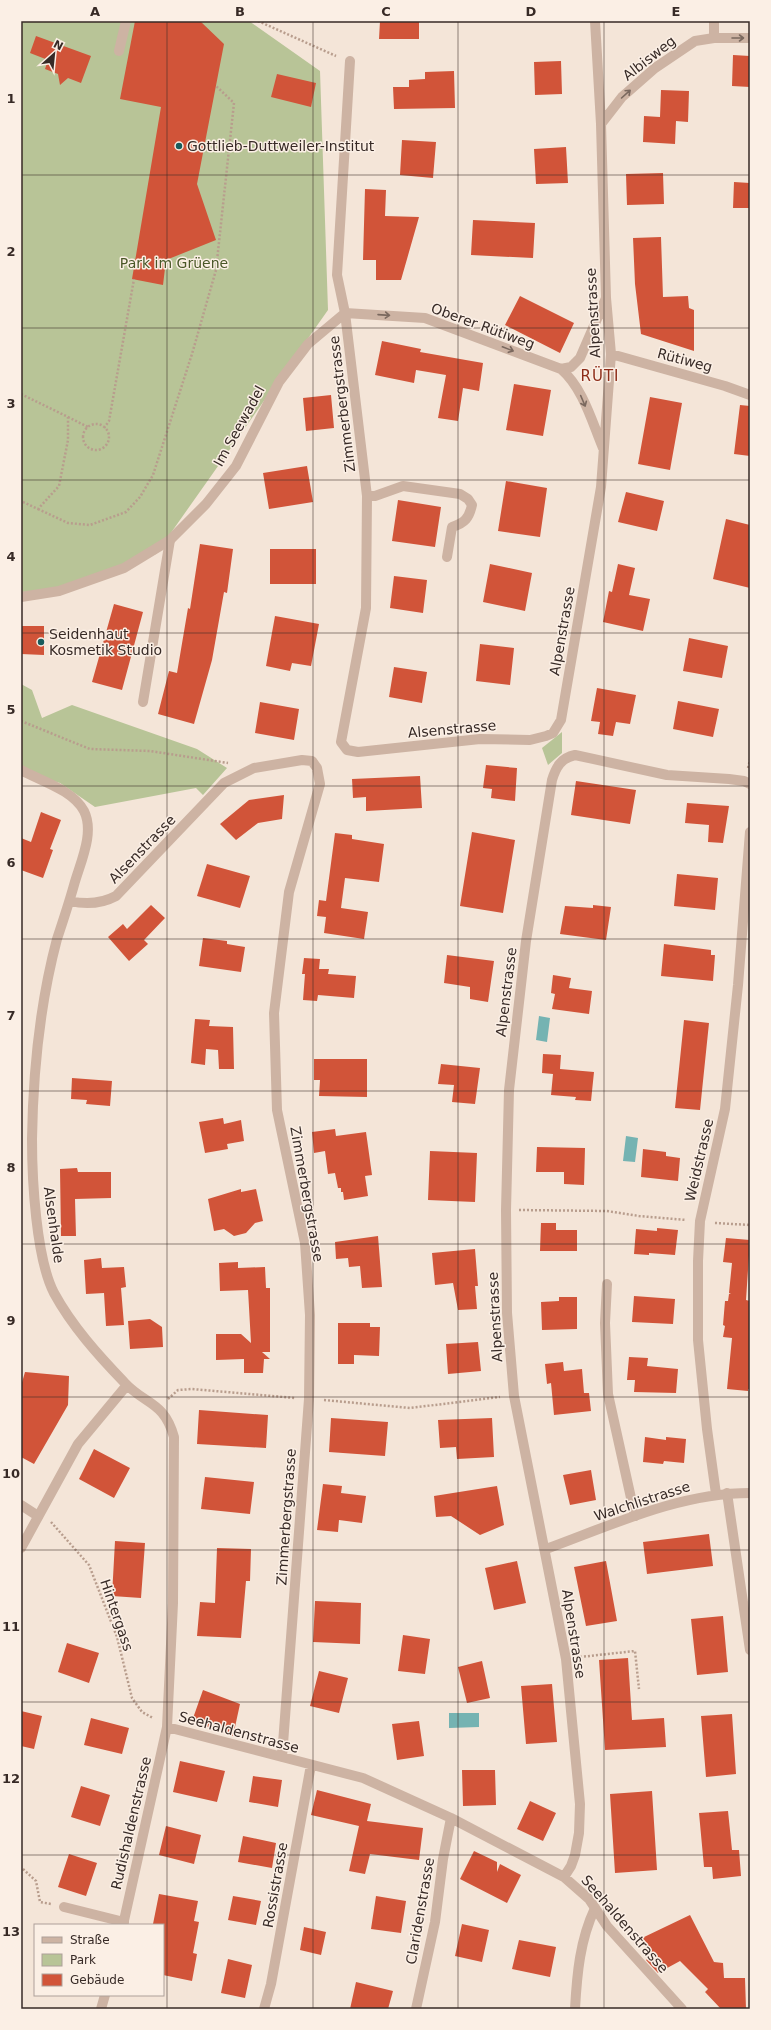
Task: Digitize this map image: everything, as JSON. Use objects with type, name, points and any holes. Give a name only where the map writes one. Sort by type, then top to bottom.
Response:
[{"type":"street","points":[[119,51],[126,21]]},
{"type":"street","name":"Alpenstrasse","points":[[561,720],[601,487],[611,354],[606,298],[601,124],[595,21]]},
{"type":"street","points":[[714,21],[714,38]]},
{"type":"street","name":"Albisweg","points":[[601,124],[622,97],[674,55],[695,41],[714,38],[750,38]]},
{"type":"street","name":"Zimmerbergstrasse","points":[[341,742],[366,608],[367,496],[345,313],[337,275],[350,62]]},
{"type":"street","points":[[561,369],[571,367],[580,358],[606,298]]},
{"type":"street","name":"Oberer Rütiweg","points":[[345,313],[425,318],[561,369],[571,378],[578,389],[604,451]]},
{"type":"street","name":"Im Seewadel","points":[[21,597],[59,592],[124,568],[170,540],[206,504],[236,466],[278,382],[308,344],[345,313]]},
{"type":"street","name":"Rütiweg","points":[[611,354],[725,386],[750,395]]},
{"type":"street","points":[[367,496],[375,496],[403,486],[460,494],[468,498],[472,505],[470,515],[464,523],[452,527],[447,557]]},
{"type":"street","points":[[143,702],[170,540]]},
{"type":"street","name":"Alsenstrasse","points":[[341,742],[347,750],[358,752],[480,739],[530,740],[546,736],[552,732],[561,720]]},
{"type":"street","name":"Alpenstrasse","points":[[564,1876],[571,1866],[575,1855],[579,1834],[580,1804],[566,1659],[546,1549],[514,1396],[507,1313],[506,1210],[509,1090],[526,940],[552,780],[558,765],[568,756],[582,756],[667,775],[729,779],[744,781],[750,784]]},
{"type":"street","name":"Alsenstrasse","points":[[70,901],[81,904],[97,904],[116,896],[224,784],[254,768],[302,760],[312,761]]},
{"type":"street","name":"Zimmerbergstrasse","points":[[282,1757],[309,1399],[310,1315],[305,1243],[277,1110],[274,1013],[289,892],[320,784],[317,768],[312,761]]},
{"type":"street","points":[[21,770],[69,795],[84,812],[89,826],[87,840],[70,901]]},
{"type":"street","name":"Weidstrasse","points":[[716,1494],[706,1422],[698,1340],[697,1300],[700,1221],[725,1109],[738,985],[750,832]]},
{"type":"street","name":"Alsenhalde","points":[[70,901],[57,940],[43,1010],[36,1075],[32,1138],[37,1221],[44,1261],[53,1291],[93,1349],[127,1385]]},
{"type":"street","points":[[607,1284],[605,1324],[608,1394],[635,1516]]},
{"type":"street","points":[[21,1548],[78,1444],[127,1385]]},
{"type":"street","name":"Seehaldenstrasse","points":[[127,1385],[158,1407],[166,1416],[174,1437],[173,1603],[167,1727],[363,1778],[451,1818],[564,1876],[589,1899],[611,1931],[682,2009]]},
{"type":"street","points":[[727,1493],[750,1650]]},
{"type":"street","name":"Walchlistrasse","points":[[546,1549],[674,1503],[716,1494],[750,1493]]},
{"type":"street","points":[[21,1505],[38,1516]]},
{"type":"street","name":"Rudishaldenstrasse","points":[[123,1923],[167,1727]]},
{"type":"street","name":"Rossistrasse","points":[[264,2009],[271,1984],[311,1765]]},
{"type":"street","name":"Claridenstrasse","points":[[416,2009],[435,1922],[443,1859],[451,1818]]},
{"type":"street","points":[[64,1907],[123,1923]]},
{"type":"street","points":[[574,2009],[580,1950],[588,1923],[595,1908]]},
{"type":"street","points":[[101,2009],[105,1996]]},
{"type":"path","points":[[258,21],[350,62]]},
{"type":"path","points":[[21,501],[68,523],[90,525],[126,512],[140,497],[153,475],[192,354],[216,270],[234,103],[216,86]]},
{"type":"path","points":[[104,428],[109,421],[134,279]]},
{"type":"path","points":[[21,394],[88,427]]},
{"type":"path","points":[[38,508],[59,486],[68,440],[68,418]]},
{"type":"path","points":[[96,424],[104,428],[108,435],[107,443],[97,450],[89,448],[84,442],[84,434],[88,427],[96,424]]},
{"type":"path","points":[[21,721],[90,749],[150,751],[254,768]]},
{"type":"path","points":[[506,1210],[607,1211],[639,1216],[750,1225]]},
{"type":"path","points":[[158,1407],[178,1390],[192,1389],[287,1397]]},
{"type":"path","points":[[317,1399],[410,1408],[514,1396]]},
{"type":"path","name":"Hintergass","points":[[38,1516],[46,1515],[89,1565],[117,1637],[132,1698],[142,1712],[167,1727]]},
{"type":"path","points":[[566,1659],[635,1651],[639,1689]]},
{"type":"path","points":[[23,1869],[36,1881],[40,1902],[64,1907]]},
{"type":"green space","name":"Park im Grüene","points":[[21,21],[249,21],[320,71],[328,310],[156,554],[61,591],[21,592]]},
{"type":"green space","points":[[21,684],[32,690],[42,718],[72,705],[197,749],[227,768],[203,795],[196,788],[95,807],[60,783],[21,771]]},
{"type":"green space","points":[[562,732],[562,753],[548,765],[542,748]]},
{"type":"water","points":[[539,1016],[550,1018],[547,1042],[536,1040]]},
{"type":"water","points":[[626,1136],[638,1138],[635,1162],[623,1161]]},
{"type":"water","points":[[449,1713],[479,1713],[479,1727],[449,1728]]},
{"type":"building","name":"Gottlieb-Duttweiler-Institut","points":[[135,21],[200,21],[224,44],[197,184],[216,240],[166,260],[163,285],[132,279],[161,107],[120,99]]},
{"type":"building","points":[[380,21],[419,21],[419,39],[379,39]]},
{"type":"building","points":[[36,36],[91,56],[81,83],[68,78],[60,85],[58,74],[45,69],[48,60],[30,53]]},
{"type":"building","points":[[733,55],[750,56],[750,87],[732,86]]},
{"type":"building","points":[[561,61],[562,94],[535,95],[534,62]]},
{"type":"building","points":[[454,71],[455,108],[394,109],[393,87],[409,87],[409,80],[425,79],[425,72]]},
{"type":"building","points":[[277,74],[316,83],[311,107],[271,97]]},
{"type":"building","points":[[661,90],[689,91],[688,122],[676,121],[675,144],[643,142],[644,116],[660,117]]},
{"type":"building","points":[[402,140],[436,142],[433,178],[400,175]]},
{"type":"building","points":[[566,147],[568,183],[536,184],[534,149]]},
{"type":"building","points":[[663,173],[664,204],[627,205],[626,174]]},
{"type":"building","points":[[734,182],[750,183],[750,208],[733,208]]},
{"type":"building","points":[[365,189],[386,190],[385,216],[419,217],[401,280],[376,280],[376,260],[363,260]]},
{"type":"building","points":[[473,220],[535,223],[533,258],[471,255]]},
{"type":"building","points":[[661,237],[663,297],[688,296],[689,308],[694,310],[694,351],[641,334],[635,284],[633,238]]},
{"type":"building","points":[[520,296],[574,323],[560,353],[505,325]]},
{"type":"building","points":[[382,341],[421,349],[420,352],[483,363],[479,391],[463,388],[458,421],[438,418],[446,375],[416,370],[414,383],[375,375]]},
{"type":"building","points":[[514,384],[551,390],[543,436],[506,430]]},
{"type":"building","points":[[331,395],[334,428],[306,431],[303,398]]},
{"type":"building","points":[[650,397],[682,403],[670,470],[638,464]]},
{"type":"building","points":[[740,405],[750,406],[750,456],[734,454]]},
{"type":"building","points":[[307,466],[313,502],[269,509],[263,473]]},
{"type":"building","points":[[506,481],[547,488],[540,537],[498,531]]},
{"type":"building","points":[[626,492],[664,501],[657,531],[618,522]]},
{"type":"building","points":[[398,500],[441,507],[435,547],[392,541]]},
{"type":"building","points":[[726,519],[750,525],[750,588],[713,579]]},
{"type":"building","points":[[200,544],[233,549],[227,593],[224,592],[212,660],[194,724],[158,714],[169,671],[177,673],[188,608],[190,609]]},
{"type":"building","points":[[270,549],[316,549],[316,584],[270,584]]},
{"type":"building","points":[[490,564],[532,573],[525,611],[483,602]]},
{"type":"building","points":[[618,564],[635,568],[629,595],[650,599],[643,631],[603,622],[609,591],[612,592]]},
{"type":"building","points":[[394,576],[427,580],[423,613],[390,608]]},
{"type":"building","points":[[114,604],[143,612],[122,690],[92,682]]},
{"type":"building","points":[[275,616],[319,624],[311,666],[292,663],[290,671],[266,666]]},
{"type":"building","points":[[21,626],[44,626],[44,655],[21,654]]},
{"type":"building","points":[[689,638],[728,646],[722,678],[683,671]]},
{"type":"building","points":[[480,644],[514,648],[510,685],[476,681]]},
{"type":"building","points":[[394,667],[427,672],[422,703],[389,697]]},
{"type":"building","points":[[597,688],[636,695],[630,724],[616,722],[613,736],[598,734],[600,722],[591,721]]},
{"type":"building","points":[[678,701],[719,709],[713,737],[673,729]]},
{"type":"building","points":[[260,702],[299,709],[294,740],[255,733]]},
{"type":"building","points":[[486,765],[517,768],[515,801],[491,798],[492,789],[483,788]]},
{"type":"building","points":[[420,776],[422,808],[366,811],[366,797],[353,798],[352,779]]},
{"type":"building","points":[[576,781],[636,790],[630,824],[571,815]]},
{"type":"building","points":[[284,795],[282,819],[258,823],[236,840],[220,824],[249,800]]},
{"type":"building","points":[[687,803],[729,806],[723,843],[708,842],[709,825],[685,823]]},
{"type":"building","points":[[41,812],[61,820],[50,849],[53,850],[43,878],[21,870],[21,838],[31,842]]},
{"type":"building","points":[[472,832],[515,840],[503,913],[460,906]]},
{"type":"building","points":[[335,833],[352,835],[352,839],[384,844],[379,882],[345,878],[341,908],[368,912],[364,939],[324,933],[326,917],[317,916],[319,900],[326,901]]},
{"type":"building","points":[[207,864],[250,876],[240,908],[197,896]]},
{"type":"building","points":[[677,874],[718,878],[715,910],[674,906]]},
{"type":"building","points":[[151,905],[165,918],[144,940],[148,944],[129,961],[108,937],[123,924],[127,929]]},
{"type":"building","points":[[593,905],[611,907],[606,940],[560,934],[565,906],[593,908]]},
{"type":"building","points":[[203,938],[227,941],[227,944],[245,947],[241,972],[199,966]]},
{"type":"building","points":[[664,944],[711,950],[711,955],[715,955],[713,981],[661,976]]},
{"type":"building","points":[[447,955],[494,961],[488,1002],[470,999],[470,987],[444,983]]},
{"type":"building","points":[[304,958],[320,959],[319,969],[329,969],[328,974],[356,976],[354,998],[318,995],[317,1001],[303,1000],[305,974],[302,974]]},
{"type":"building","points":[[553,975],[571,978],[569,988],[592,991],[589,1014],[552,1009],[555,994],[551,993]]},
{"type":"building","points":[[195,1019],[210,1020],[209,1026],[233,1027],[234,1069],[219,1069],[218,1050],[206,1049],[205,1065],[191,1063]]},
{"type":"building","points":[[684,1020],[709,1023],[700,1110],[675,1108]]},
{"type":"building","points":[[543,1054],[561,1055],[560,1069],[594,1072],[591,1101],[575,1100],[576,1097],[551,1095],[553,1074],[542,1073]]},
{"type":"building","points":[[314,1059],[367,1059],[367,1097],[319,1096],[320,1080],[314,1080]]},
{"type":"building","points":[[441,1064],[480,1068],[475,1104],[452,1102],[454,1085],[438,1084]]},
{"type":"building","points":[[72,1078],[112,1081],[110,1106],[86,1104],[87,1100],[71,1099]]},
{"type":"building","points":[[223,1118],[224,1124],[241,1120],[244,1141],[227,1144],[228,1149],[205,1153],[199,1122]]},
{"type":"building","points":[[335,1129],[336,1136],[366,1132],[372,1175],[365,1176],[368,1196],[344,1200],[341,1188],[338,1188],[335,1173],[328,1174],[325,1151],[314,1153],[312,1132]]},
{"type":"building","points":[[537,1147],[585,1148],[584,1185],[564,1184],[564,1172],[536,1172]]},
{"type":"building","points":[[643,1149],[666,1152],[666,1156],[680,1158],[678,1181],[641,1177]]},
{"type":"building","points":[[430,1151],[477,1153],[475,1202],[428,1200]]},
{"type":"building","points":[[77,1168],[78,1172],[111,1172],[111,1198],[75,1199],[76,1236],[61,1236],[60,1169]]},
{"type":"building","points":[[241,1189],[241,1192],[256,1189],[263,1221],[255,1223],[246,1233],[234,1236],[224,1229],[214,1231],[208,1199]]},
{"type":"building","points":[[541,1223],[556,1223],[556,1230],[577,1230],[577,1251],[540,1251]]},
{"type":"building","points":[[657,1228],[678,1230],[675,1255],[649,1253],[649,1255],[634,1254],[636,1229],[657,1231]]},
{"type":"building","points":[[378,1236],[382,1287],[362,1288],[360,1266],[349,1267],[348,1258],[336,1259],[335,1242]]},
{"type":"building","points":[[726,1238],[750,1240],[746,1300],[750,1301],[750,1389],[748,1389],[748,1391],[727,1389],[732,1338],[723,1337],[725,1326],[723,1325],[725,1301],[728,1301],[729,1294],[731,1294],[729,1293],[732,1263],[723,1262]]},
{"type":"building","points":[[475,1249],[478,1286],[475,1286],[477,1309],[458,1310],[453,1283],[435,1285],[432,1253]]},
{"type":"building","points":[[101,1258],[102,1268],[124,1267],[126,1287],[121,1288],[124,1325],[106,1326],[104,1293],[86,1294],[84,1260]]},
{"type":"building","points":[[238,1262],[238,1268],[265,1267],[266,1288],[270,1288],[270,1352],[262,1352],[270,1359],[264,1359],[263,1373],[244,1373],[244,1359],[216,1360],[216,1334],[241,1334],[251,1343],[248,1290],[220,1291],[219,1263]]},
{"type":"building","points":[[634,1296],[675,1299],[673,1324],[632,1322]]},
{"type":"building","points":[[559,1297],[577,1297],[577,1329],[542,1330],[541,1302],[559,1301]]},
{"type":"building","points":[[150,1319],[162,1327],[163,1347],[130,1349],[128,1321]]},
{"type":"building","points":[[338,1323],[370,1323],[370,1327],[380,1327],[379,1356],[354,1355],[354,1364],[338,1364]]},
{"type":"building","points":[[478,1342],[481,1371],[448,1374],[446,1344]]},
{"type":"building","points":[[629,1357],[648,1358],[647,1366],[678,1369],[676,1393],[634,1392],[635,1380],[627,1380]]},
{"type":"building","points":[[563,1362],[564,1371],[582,1369],[584,1393],[589,1393],[591,1411],[554,1415],[551,1383],[547,1384],[545,1364]]},
{"type":"building","points":[[25,1372],[69,1376],[68,1405],[34,1464],[21,1457],[21,1386]]},
{"type":"building","points":[[199,1410],[268,1415],[266,1448],[197,1444]]},
{"type":"building","points":[[331,1418],[388,1422],[385,1456],[329,1452]]},
{"type":"building","points":[[492,1418],[494,1457],[457,1459],[456,1447],[440,1448],[438,1420]]},
{"type":"building","points":[[645,1437],[666,1440],[666,1437],[686,1439],[684,1463],[664,1461],[663,1464],[643,1462]]},
{"type":"building","points":[[94,1449],[130,1468],[114,1498],[79,1479]]},
{"type":"building","points":[[591,1470],[596,1500],[570,1505],[563,1475]]},
{"type":"building","points":[[205,1477],[254,1482],[250,1514],[201,1509]]},
{"type":"building","points":[[323,1484],[342,1486],[341,1493],[366,1496],[362,1523],[339,1520],[338,1532],[317,1530]]},
{"type":"building","points":[[497,1486],[504,1525],[480,1535],[451,1516],[436,1517],[434,1496]]},
{"type":"building","points":[[709,1534],[713,1566],[647,1574],[643,1542]]},
{"type":"building","points":[[115,1541],[145,1543],[141,1598],[112,1596]]},
{"type":"building","points":[[217,1548],[251,1549],[250,1581],[246,1581],[241,1638],[197,1636],[200,1602],[215,1603]]},
{"type":"building","points":[[517,1561],[526,1603],[494,1610],[485,1568]]},
{"type":"building","points":[[606,1561],[617,1621],[586,1626],[574,1567]]},
{"type":"building","points":[[315,1601],[361,1603],[360,1644],[313,1642]]},
{"type":"building","points":[[723,1616],[728,1672],[697,1675],[691,1619]]},
{"type":"building","points":[[403,1635],[430,1639],[425,1674],[398,1671]]},
{"type":"building","points":[[67,1643],[99,1653],[89,1683],[58,1672]]},
{"type":"building","points":[[628,1658],[632,1720],[664,1718],[666,1747],[605,1750],[599,1660]]},
{"type":"building","points":[[482,1661],[490,1698],[467,1703],[458,1667]]},
{"type":"building","points":[[319,1671],[348,1678],[339,1713],[310,1706]]},
{"type":"building","points":[[552,1684],[557,1742],[526,1744],[521,1686]]},
{"type":"building","points":[[203,1690],[240,1704],[233,1736],[192,1721]]},
{"type":"building","points":[[21,1711],[42,1716],[34,1749],[21,1746]]},
{"type":"building","points":[[732,1714],[736,1774],[706,1777],[701,1716]]},
{"type":"building","points":[[91,1718],[129,1728],[122,1754],[84,1745]]},
{"type":"building","points":[[419,1721],[424,1756],[397,1760],[392,1724]]},
{"type":"building","points":[[180,1761],[225,1771],[217,1802],[173,1792]]},
{"type":"building","points":[[462,1770],[495,1770],[496,1805],[463,1806]]},
{"type":"building","points":[[253,1776],[282,1780],[278,1807],[249,1802]]},
{"type":"building","points":[[81,1786],[110,1795],[100,1826],[71,1817]]},
{"type":"building","points":[[317,1790],[371,1804],[367,1821],[423,1828],[419,1860],[370,1854],[365,1874],[349,1871],[359,1826],[311,1815]]},
{"type":"building","points":[[652,1791],[657,1870],[615,1873],[610,1794]]},
{"type":"building","points":[[530,1801],[556,1813],[543,1841],[517,1829]]},
{"type":"building","points":[[728,1811],[732,1850],[739,1850],[741,1876],[713,1879],[712,1867],[704,1867],[699,1813]]},
{"type":"building","points":[[166,1826],[201,1835],[194,1864],[159,1855]]},
{"type":"building","points":[[243,1836],[276,1843],[272,1868],[238,1862]]},
{"type":"building","points":[[474,1851],[497,1862],[497,1872],[500,1864],[521,1875],[507,1903],[460,1879]]},
{"type":"building","points":[[69,1854],[97,1863],[86,1896],[58,1887]]},
{"type":"building","points":[[159,1894],[198,1901],[194,1921],[199,1922],[193,1953],[197,1954],[192,1981],[164,1975],[164,1924],[153,1924]]},
{"type":"building","points":[[233,1896],[261,1901],[256,1925],[228,1920]]},
{"type":"building","points":[[376,1896],[406,1901],[401,1933],[371,1929]]},
{"type":"building","points":[[690,1915],[714,1962],[723,1963],[724,1978],[745,1978],[746,2009],[721,2009],[705,1992],[708,1989],[680,1961],[658,1973],[646,1960],[651,1956],[642,1938]]},
{"type":"building","points":[[462,1924],[489,1930],[482,1962],[455,1956]]},
{"type":"building","points":[[304,1927],[326,1932],[321,1955],[300,1950]]},
{"type":"building","points":[[519,1940],[556,1947],[550,1977],[512,1969]]},
{"type":"building","points":[[228,1959],[252,1965],[245,1998],[221,1993]]},
{"type":"building","points":[[356,1982],[393,1991],[388,2009],[350,2009]]},
{"type":"place","name":"Gottlieb-Duttweiler-Institut","points":[[179,146]]},
{"type":"place","name":"Seidenhaut Kosmetik Studio","points":[[41,642]]},
{"type":"district","name":"RÜTI","points":[[600,376]]}]
